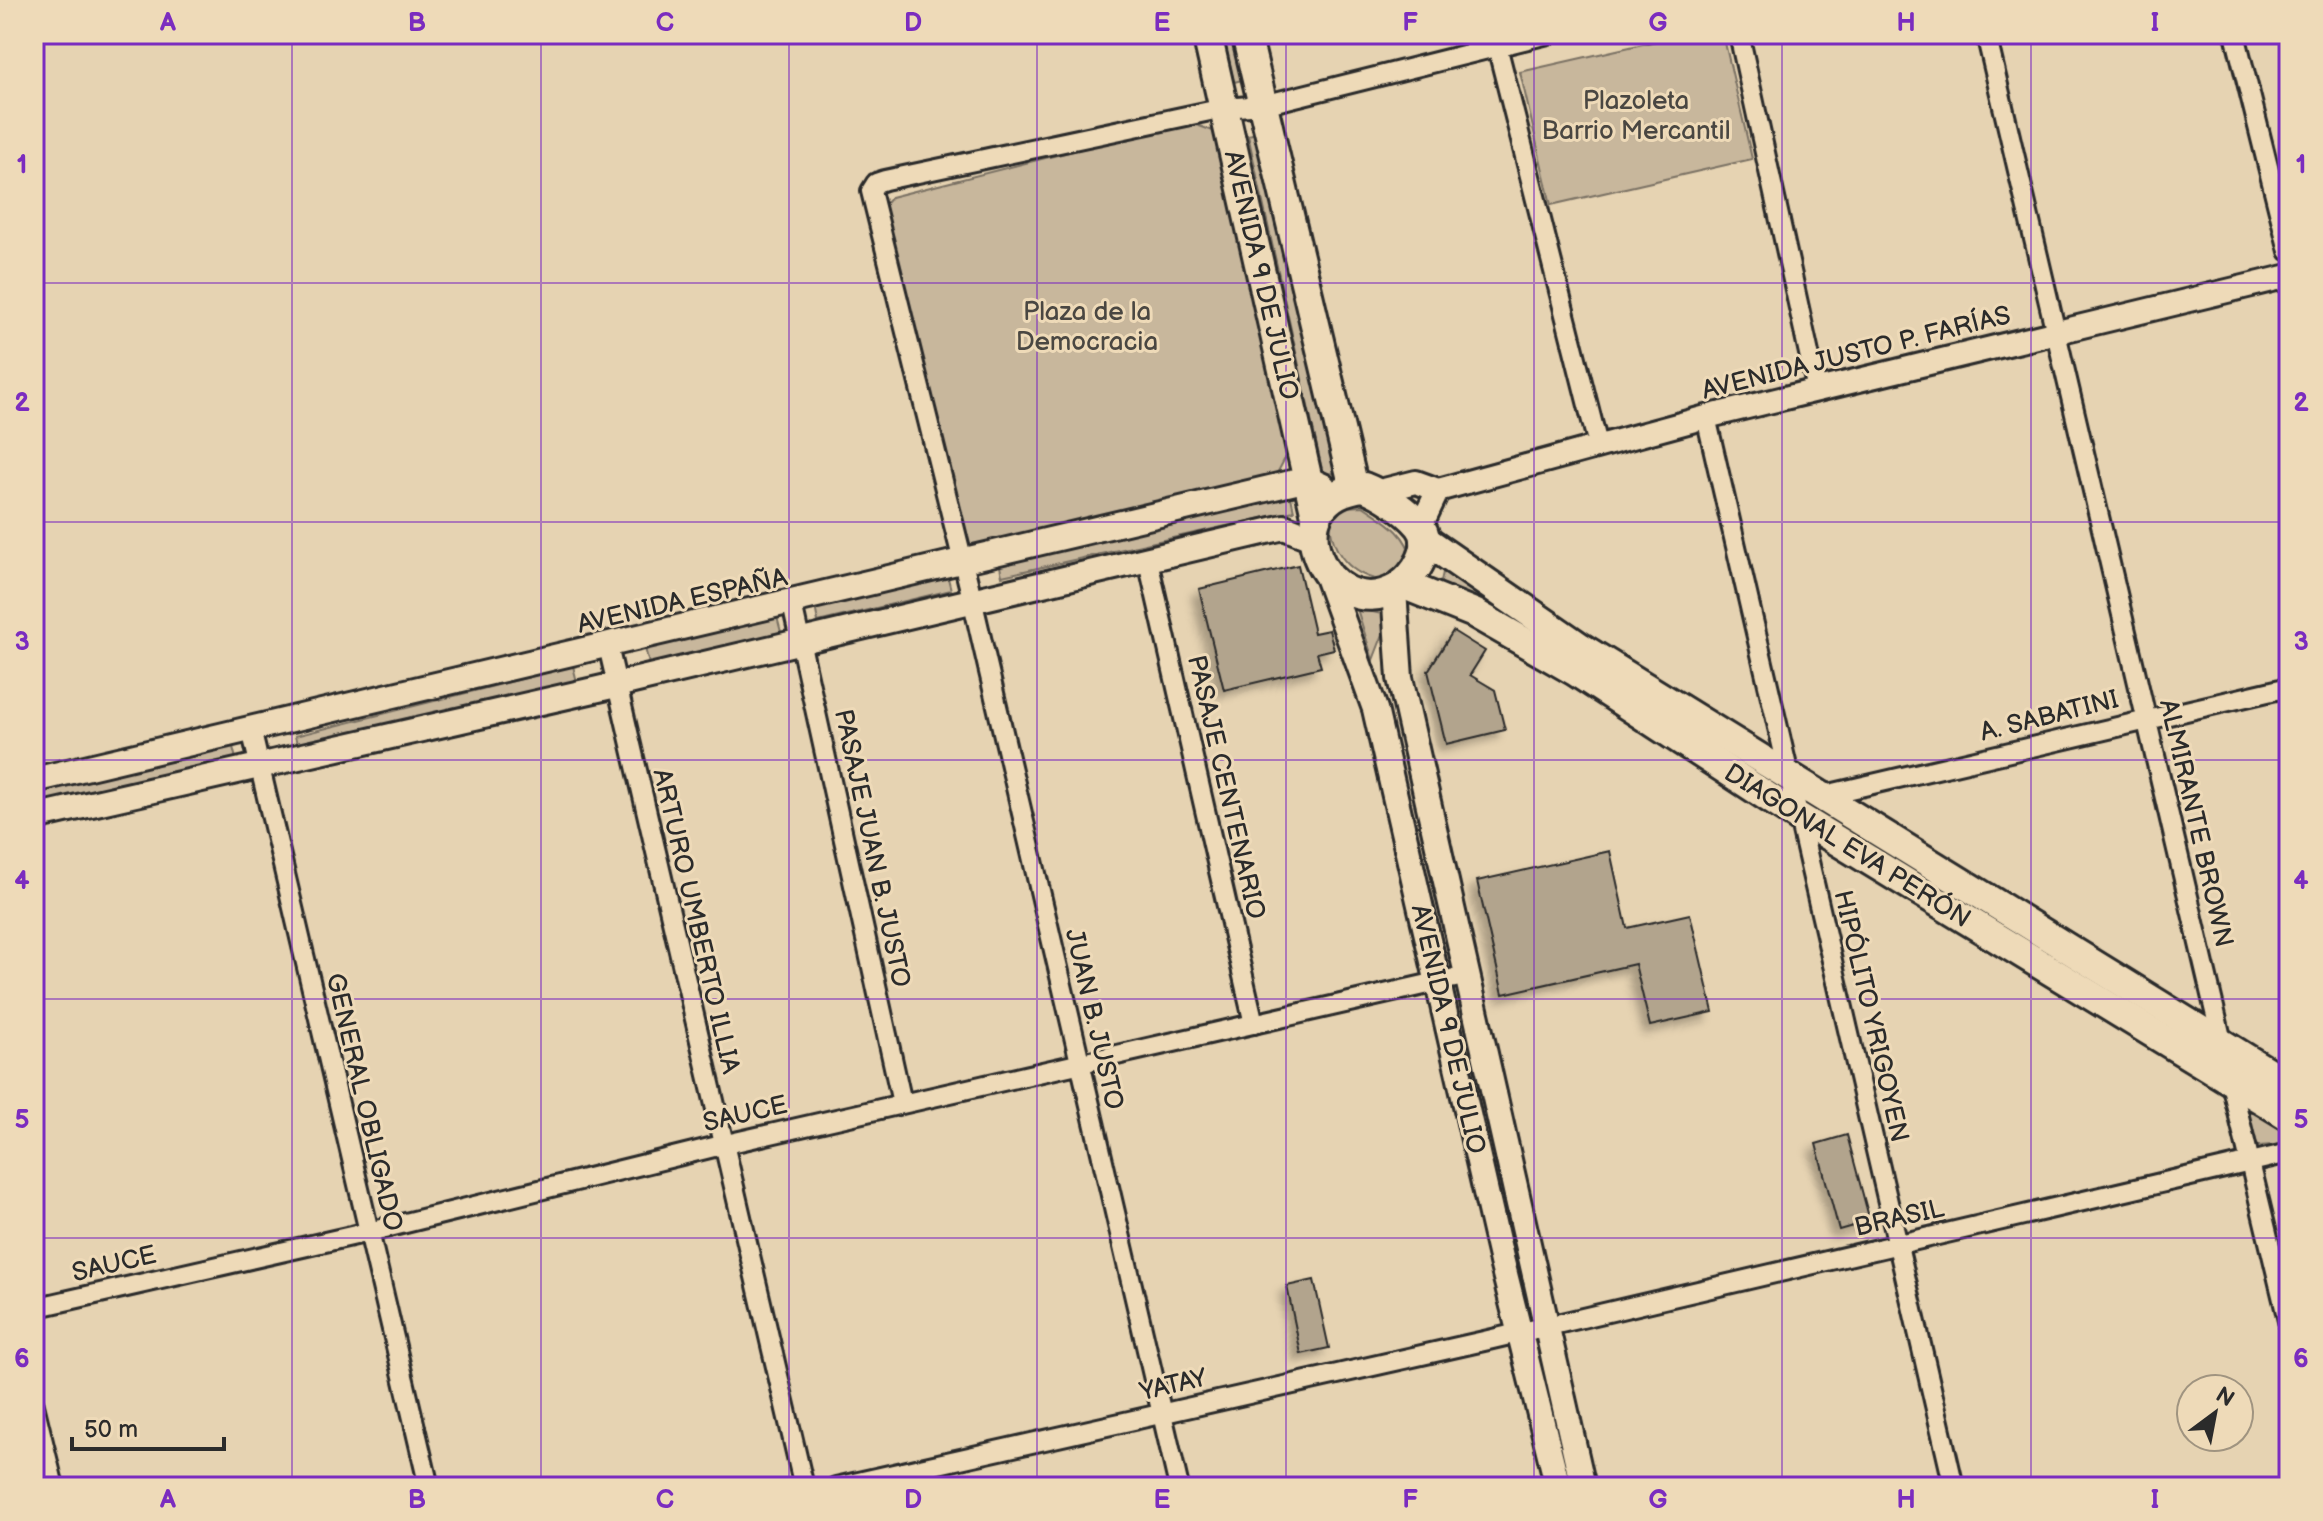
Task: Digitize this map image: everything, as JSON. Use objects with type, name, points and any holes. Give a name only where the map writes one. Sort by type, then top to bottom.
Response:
[{"type":"main road","name":"AVENIDA 9 DE JULIO","points":[[1207,34],[1308,479],[1314,527]]},
{"type":"main road","name":"AVENIDA 9 DE JULIO","points":[[1246,34],[1357,491]]},
{"type":"main road","points":[[1308,479],[1357,491],[1423,533],[1420,562],[1398,587],[1376,595],[1358,594],[1340,587],[1326,574],[1314,527]]},
{"type":"main road","name":"AVENIDA ESPAÑA","points":[[34,780],[792,604],[1308,479]]},
{"type":"main road","points":[[34,817],[616,685],[1284,527],[1314,527],[1357,491]]},
{"type":"main road","name":"DIAGONAL EVA PERÓN","points":[[1423,533],[1580,647],[2289,1085]]},
{"type":"main road","name":"AVENIDA 9 DE JULIO","points":[[1326,574],[1375,709],[1502,1262],[1558,1487]]},
{"type":"main road","name":"AVENIDA 9 DE JULIO","points":[[1398,587],[1400,678],[1583,1487]]},
{"type":"main road","name":"DIAGONAL EVA PERÓN","points":[[1398,587],[1474,613],[1575,671],[1800,818],[2289,1116]]},
{"type":"street","points":[[1224,108],[1263,105],[1496,40],[1548,34]]},
{"type":"street","points":[[1739,34],[1817,390]]},
{"type":"street","name":"ALMIRANTE BROWN","points":[[1986,34],[2289,1325]]},
{"type":"street","points":[[2235,34],[2289,251]]},
{"type":"street","points":[[1496,40],[1598,445]]},
{"type":"street","name":"JUAN B. JUSTO","points":[[1179,1487],[973,602],[871,191],[876,183],[885,180],[1224,108]]},
{"type":"street","name":"AVENIDA JUSTO P. FARÍAS","points":[[1357,491],[1416,482],[1438,490],[1706,417],[2289,276]]},
{"type":"street","name":"HIPÓLITO YRIGOYEN","points":[[1706,417],[1954,1487]]},
{"type":"street","points":[[1423,533],[1438,490]]},
{"type":"street","name":"PASAJE CENTENARIO","points":[[1148,561],[1254,1024]]},
{"type":"street","name":"PASAJE JUAN B. JUSTO","points":[[792,604],[902,1103]]},
{"type":"street","name":"ARTURO UMBERTO ILLIA","points":[[608,646],[804,1487]]},
{"type":"street","name":"A. SABATINI","points":[[1821,796],[2145,718],[2289,687]]},
{"type":"street","name":"GENERAL OBLIGADO","points":[[251,729],[429,1487]]},
{"type":"street","name":"SAUCE","points":[[34,1308],[369,1232],[902,1103],[1468,975]]},
{"type":"street","name":"BRASIL","points":[[1521,1331],[2289,1153]]},
{"type":"street","name":"YATAY","points":[[836,1487],[1521,1331]]},
{"type":"street","points":[[34,1405],[54,1487]]},
{"type":"green space","points":[[1223,34],[1236,34],[1246,79],[1234,82]]},
{"type":"green space","name":"Plazoleta Barrio Mercantil","points":[[1687,34],[1723,34],[1752,159],[1551,205],[1520,72]]},
{"type":"green space","name":"Plaza de la Democracia","points":[[1188,122],[1216,132],[1290,449],[1274,479],[969,548],[882,208],[891,197]]},
{"type":"green space","points":[[1261,132],[1335,473],[1323,474],[1248,135]]},
{"type":"green space","points":[[1291,497],[1294,511],[1002,576],[999,561]]},
{"type":"green space","points":[[1363,506],[1394,528],[1409,550],[1412,560],[1391,581],[1378,580],[1357,571],[1348,565],[1336,547],[1330,523],[1344,507]]},
{"type":"green space","points":[[1444,568],[1568,653],[1440,586]]},
{"type":"green space","points":[[947,574],[951,590],[818,622],[815,606]]},
{"type":"green space","points":[[1360,609],[1390,616],[1373,660],[1358,612]]},
{"type":"green space","points":[[777,617],[781,632],[649,664],[645,648]]},
{"type":"green space","points":[[573,666],[577,682],[299,751],[295,736]]},
{"type":"green space","points":[[232,743],[236,759],[34,806],[34,789]]},
{"type":"green space","points":[[2257,1107],[2289,1128],[2289,1144],[2258,1146],[2247,1112]]},
{"type":"building","points":[[1298,565],[1314,633],[1329,630],[1334,649],[1317,653],[1321,667],[1224,690],[1199,589]]},
{"type":"building","points":[[1453,631],[1485,651],[1470,675],[1495,690],[1505,730],[1446,744],[1428,671]]},
{"type":"building","points":[[1610,851],[1627,928],[1690,914],[1713,1012],[1650,1026],[1635,964],[1503,994],[1477,881]]},
{"type":"building","points":[[1847,1135],[1870,1221],[1839,1230],[1816,1144]]},
{"type":"building","points":[[1314,1280],[1329,1348],[1301,1354],[1287,1286]]}]
